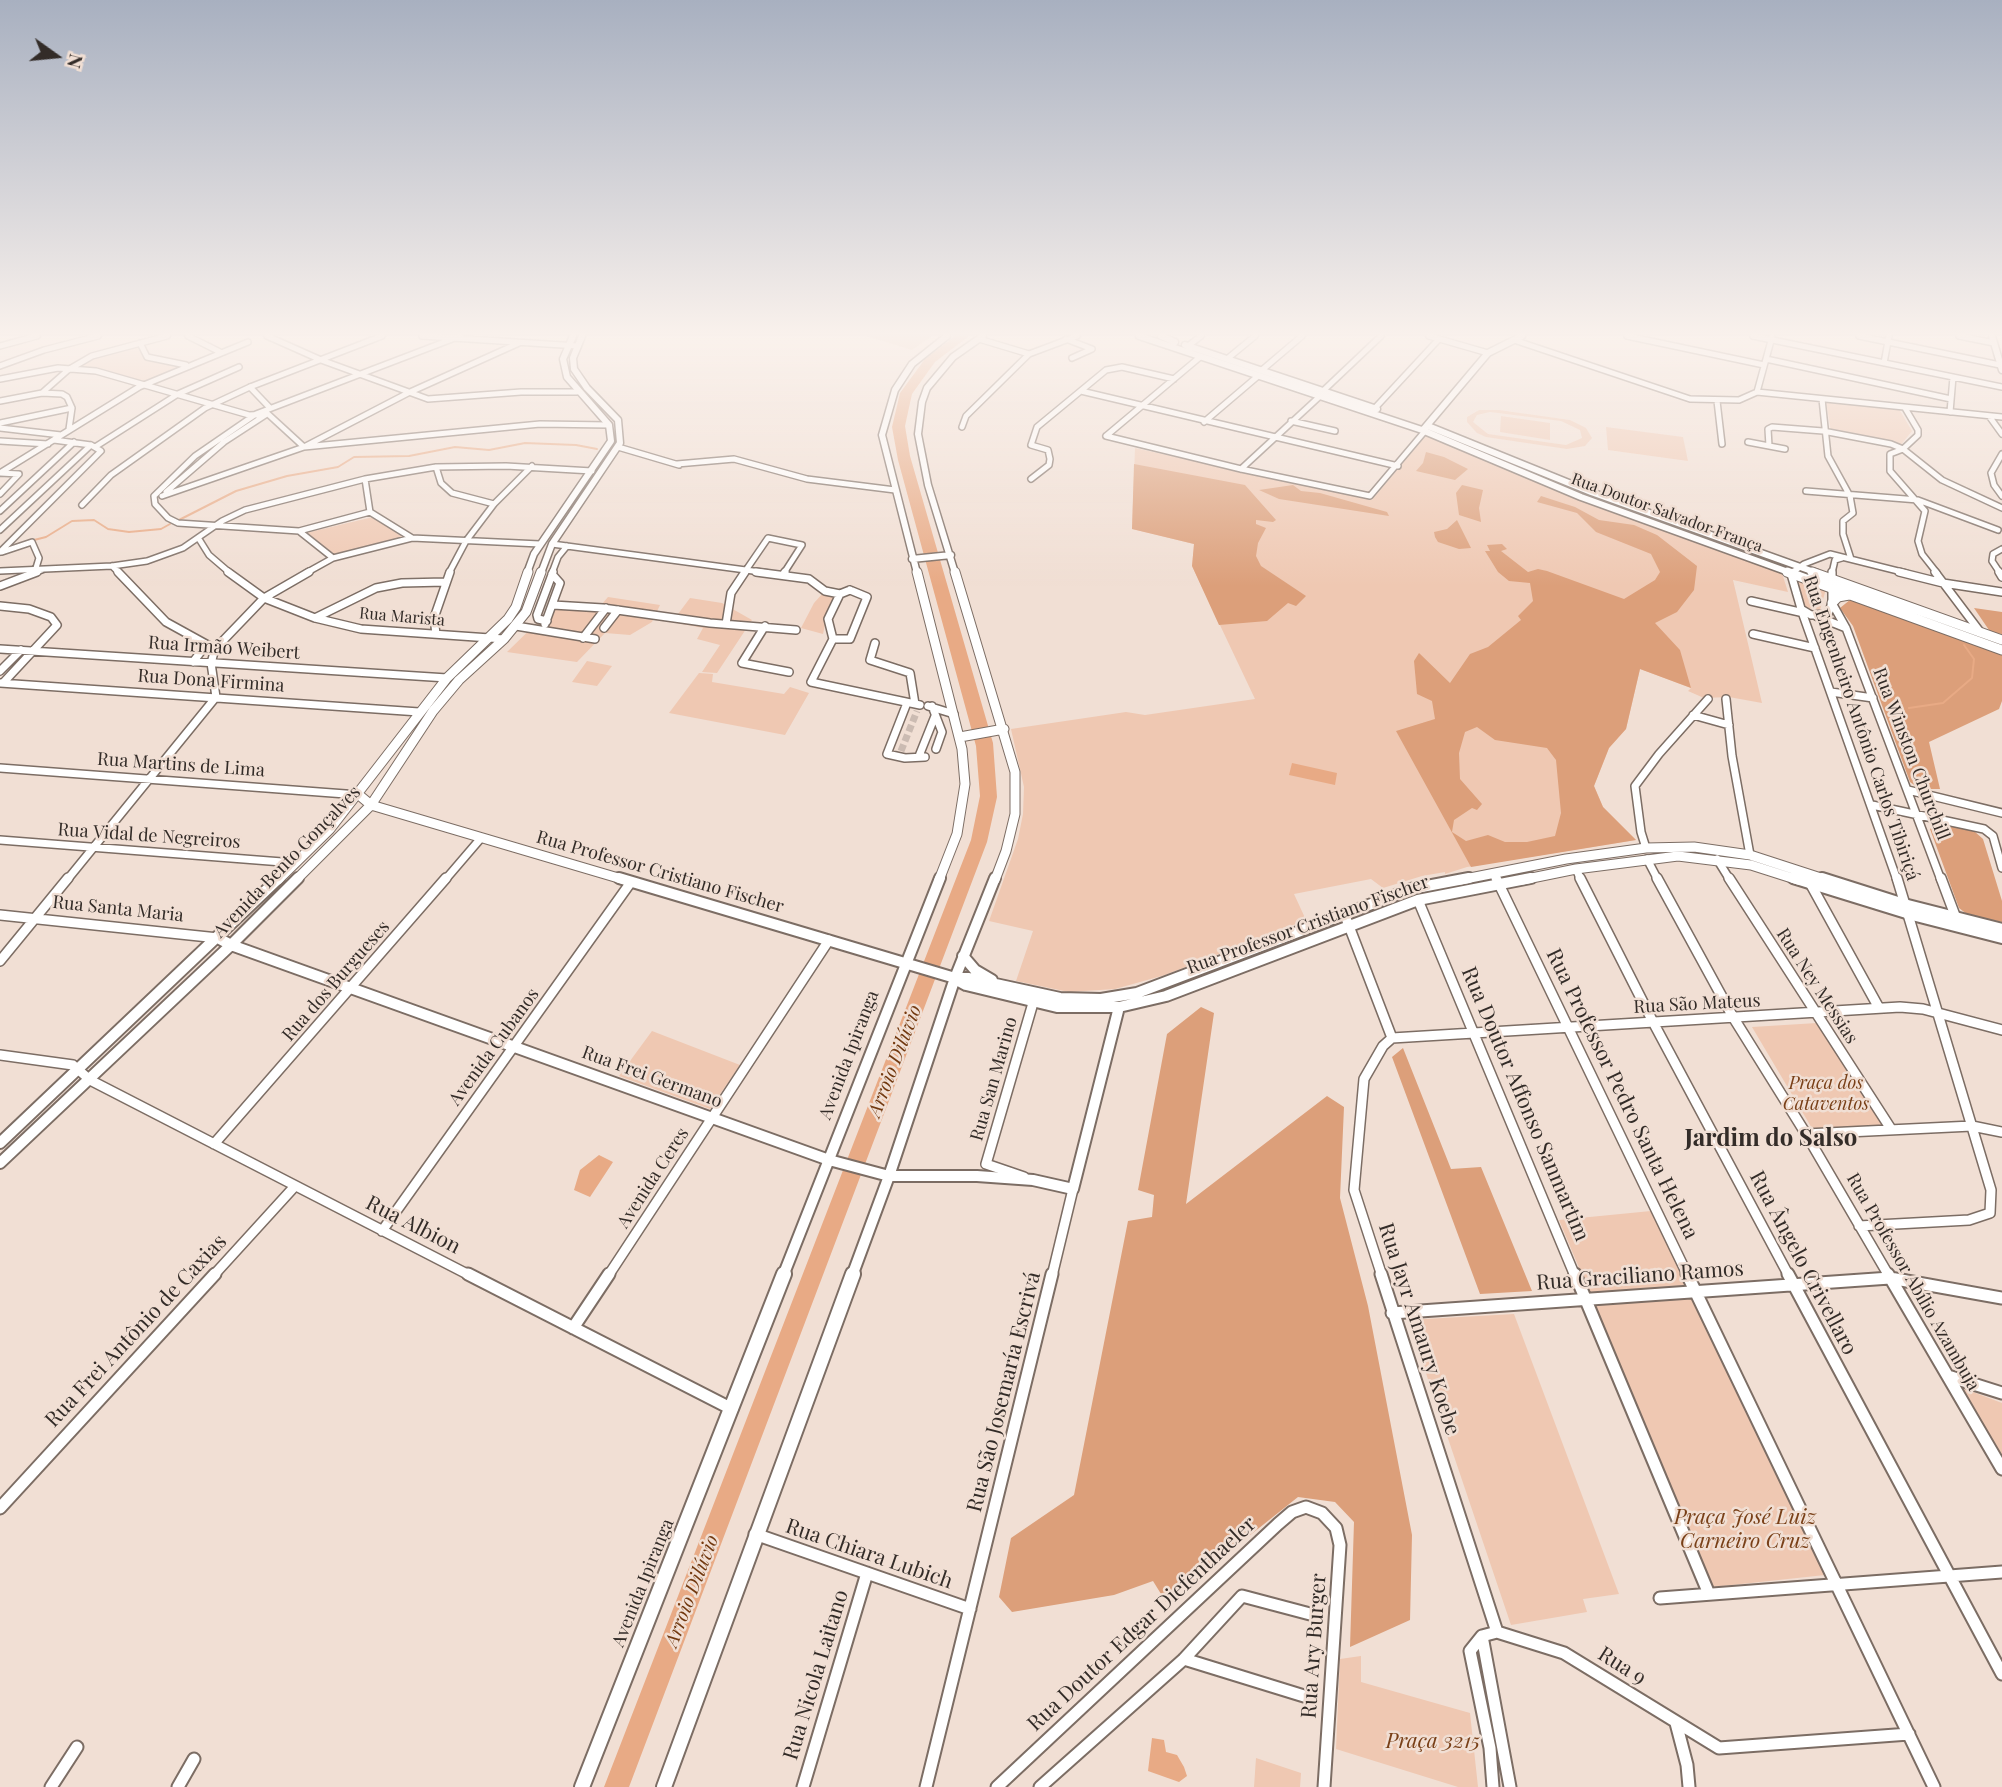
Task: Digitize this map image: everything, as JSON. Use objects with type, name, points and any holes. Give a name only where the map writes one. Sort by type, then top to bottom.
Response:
[{"type":"main road","points":[[603,419],[608,425]]},
{"type":"main road","points":[[617,450],[621,431],[618,419]]},
{"type":"main road","name":"Avenida Ipiranga","points":[[582,1787],[911,967],[957,834],[965,784],[963,736],[949,697],[916,559],[883,444],[886,419]]},
{"type":"main road","points":[[664,1787],[888,1176],[951,977],[963,956],[1006,850],[1015,814],[1015,772],[999,730],[946,555],[918,434],[920,419]]},
{"type":"main road","name":"Rua Doutor Salvador França","points":[[1397,419],[2002,640]]},
{"type":"main road","name":"Rua Doutor Salvador França","points":[[1402,419],[1581,497],[2002,650]]},
{"type":"main road","points":[[1425,429],[1433,419]]},
{"type":"main road","name":"Avenida Bento Gonçalves","points":[[0,1143],[218,938],[295,863],[359,795],[447,678],[491,638],[516,607],[540,544],[611,441],[608,425]]},
{"type":"main road","name":"Avenida Bento Gonçalves","points":[[0,1163],[231,945],[371,804],[433,711],[459,680],[504,639],[526,612],[552,544],[617,450]]},
{"type":"main road","points":[[916,559],[946,555]]},
{"type":"main road","points":[[1832,603],[1838,597],[1850,595]]},
{"type":"main road","points":[[963,736],[999,730]]},
{"type":"main road","name":"Rua Professor Cristiano Fischer","points":[[359,795],[371,804],[829,940],[911,967],[1060,998],[1119,1002],[1411,889],[1646,848],[1694,847],[1750,855],[1830,884],[2002,938]]},
{"type":"main road","name":"Rua Professor Cristiano Fischer","points":[[951,977],[966,985],[1033,1003],[1080,1009],[1166,996],[1418,900],[1576,869],[1678,856],[1751,864],[1810,883],[1830,884]]},
{"type":"main road","name":"Rua Professor Cristiano Fischer","points":[[1906,909],[2002,929]]},
{"type":"main road","points":[[1296,933],[1303,944]]},
{"type":"main road","name":"Rua Santa Maria","points":[[218,938],[231,945]]},
{"type":"main road","name":"Rua Frei Germano","points":[[231,945],[833,1161],[888,1176],[976,1176],[1033,1180],[1073,1189]]},
{"type":"main road","points":[[963,956],[975,970],[1003,986]]},
{"type":"main road","name":"Rua São Josemaría Escrivá","points":[[1073,1189],[1119,1002]]},
{"type":"street","points":[[69,429],[70,419]]},
{"type":"street","points":[[0,473],[85,419]]},
{"type":"street","points":[[0,530],[96,448],[139,419]]},
{"type":"street","points":[[82,505],[111,475],[190,419]]},
{"type":"street","points":[[246,419],[210,445],[160,488],[152,501],[168,518],[178,523],[299,531],[370,512],[412,538]]},
{"type":"street","points":[[160,508],[162,496],[169,489],[254,419]]},
{"type":"street","points":[[277,419],[304,447]]},
{"type":"street","points":[[162,496],[304,447],[357,419]]},
{"type":"street","points":[[962,427],[965,419]]},
{"type":"street","points":[[1031,479],[1049,465],[1050,453],[1031,445],[1037,428],[1047,419]]},
{"type":"street","points":[[1125,419],[1105,436],[1241,469],[1370,496],[1398,466],[1425,429]]},
{"type":"street","points":[[1194,419],[1398,466]]},
{"type":"street","points":[[1719,419],[1722,444]]},
{"type":"street","points":[[1823,419],[1828,456],[1850,496],[1853,513],[1843,521],[1843,534],[1851,559]]},
{"type":"street","points":[[1912,419],[1918,435],[1903,449],[1890,454],[1888,464],[1895,478],[1918,500],[1925,511],[1918,541],[1922,554],[1981,633]]},
{"type":"street","points":[[1991,419],[2002,434]]},
{"type":"street","points":[[1241,469],[1291,421],[1335,431]]},
{"type":"street","points":[[304,447],[540,424],[608,425]]},
{"type":"street","points":[[1769,446],[1768,429],[1775,427],[1823,431],[1882,441],[1903,449],[1942,480],[2001,507]]},
{"type":"street","points":[[0,429],[61,435]]},
{"type":"street","points":[[0,441],[74,442],[96,448]]},
{"type":"street","points":[[0,511],[74,442]]},
{"type":"street","points":[[1748,442],[1785,449]]},
{"type":"street","points":[[0,552],[96,448]]},
{"type":"street","points":[[617,450],[700,468],[725,460],[747,461],[807,479],[894,486]]},
{"type":"street","points":[[2002,454],[1991,472],[1994,485],[2002,496]]},
{"type":"street","points":[[0,571],[112,566],[162,556],[199,539],[214,526],[245,510],[365,479],[436,467],[532,466],[592,471]]},
{"type":"street","points":[[436,634],[434,618],[445,582],[466,541],[494,504],[532,466]]},
{"type":"street","points":[[436,467],[441,483],[452,493],[494,504]]},
{"type":"street","points":[[1991,472],[2002,472]]},
{"type":"street","points":[[0,473],[19,474],[0,494]]},
{"type":"street","points":[[365,479],[370,512]]},
{"type":"street","points":[[160,488],[169,489]]},
{"type":"street","points":[[1806,491],[1918,500],[1998,530]]},
{"type":"street","points":[[299,531],[333,558]]},
{"type":"street","points":[[0,961],[216,697],[211,663],[215,649],[264,598],[333,558],[412,538],[540,544]]},
{"type":"street","points":[[726,624],[731,593],[768,538],[802,545],[783,575]]},
{"type":"street","name":"Rua Marista","points":[[199,539],[209,555],[264,598],[316,618],[361,629],[504,639]]},
{"type":"street","points":[[0,552],[32,542],[39,558],[36,568]]},
{"type":"street","points":[[552,544],[809,579],[825,591],[840,594],[849,590],[866,596],[850,639],[833,639]]},
{"type":"street","points":[[540,626],[537,615],[558,557],[567,546]]},
{"type":"street","points":[[2002,549],[1993,554],[1992,561],[2002,578]]},
{"type":"street","points":[[1816,559],[1830,554],[1943,583],[2002,593]]},
{"type":"street","points":[[1805,614],[1828,614],[1832,603],[1832,566],[1837,558],[1851,559]]},
{"type":"street","points":[[1816,559],[1827,560],[1832,566]]},
{"type":"street","name":"Rua Engenheiro Antônio Carlos Tibiriçá","points":[[1816,559],[1800,566],[1791,574],[1906,909],[1991,1190],[1990,1213],[1969,1220],[1859,1226]]},
{"type":"street","points":[[112,566],[166,622],[215,649]]},
{"type":"street","points":[[0,586],[51,567]]},
{"type":"street","points":[[540,626],[553,605],[560,583],[552,575]]},
{"type":"street","points":[[316,618],[376,589],[402,583],[445,582]]},
{"type":"street","points":[[840,594],[828,620],[833,639],[811,682],[954,714]]},
{"type":"street","points":[[1751,601],[1805,614],[1846,628]]},
{"type":"street","name":"Rua Winston Churchill","points":[[1832,603],[1846,628],[1956,918]]},
{"type":"street","points":[[553,605],[606,608],[796,630]]},
{"type":"street","points":[[0,606],[29,609],[51,617],[57,625],[1,683]]},
{"type":"street","points":[[585,636],[606,608]]},
{"type":"street","points":[[604,628],[618,610]]},
{"type":"street","points":[[526,612],[540,626],[585,636]]},
{"type":"street","points":[[517,624],[596,638]]},
{"type":"street","points":[[765,626],[742,663],[789,672]]},
{"type":"street","points":[[1753,634],[1815,648]]},
{"type":"street","points":[[876,643],[870,660],[910,673],[921,706],[935,716],[942,732],[937,747],[924,742]]},
{"type":"street","points":[[193,662],[205,645]]},
{"type":"street","name":"Rua Irmão Weibert","points":[[0,649],[447,678]]},
{"type":"street","points":[[0,671],[21,650]]},
{"type":"street","name":"Rua Dona Firmina","points":[[1,683],[419,712]]},
{"type":"street","points":[[1831,692],[1872,698]]},
{"type":"street","points":[[935,716],[928,728],[922,756],[890,756],[886,752],[921,706],[949,697]]},
{"type":"street","points":[[1646,848],[1641,832],[1635,786],[1708,699]]},
{"type":"street","points":[[1726,699],[1750,855]]},
{"type":"street","points":[[1693,715],[1729,725]]},
{"type":"street","name":"Rua Martins de Lima","points":[[0,768],[359,795]]},
{"type":"street","points":[[1908,790],[2002,813]]},
{"type":"street","points":[[1972,804],[1986,814],[2002,813]]},
{"type":"street","points":[[1872,805],[1988,831],[1993,836],[2002,868]]},
{"type":"street","name":"Rua dos Burgueses","points":[[214,1144],[481,838]]},
{"type":"street","name":"Rua Vidal de Negreiros","points":[[0,840],[295,863]]},
{"type":"street","name":"Rua Professor Abílio Azambuja","points":[[1647,859],[1733,1017],[1806,1134],[2002,1469]]},
{"type":"street","name":"Rua Ney Messias","points":[[1717,859],[1891,1129]]},
{"type":"street","name":"Rua Ângelo Crivellaro","points":[[1576,869],[1653,1022],[1792,1285],[2002,1674]]},
{"type":"street","name":"Rua Professor Pedro Santa Helena","points":[[1493,873],[1934,1787]]},
{"type":"street","name":"Avenida Cubanos","points":[[382,1231],[631,882]]},
{"type":"street","points":[[1810,883],[1878,1008]]},
{"type":"street","name":"Rua Doutor Affonso Sanmartim","points":[[1418,900],[1709,1594]]},
{"type":"street","points":[[1344,913],[1392,1038]]},
{"type":"street","name":"Rua Santa Maria","points":[[0,915],[218,938]]},
{"type":"street","name":"Avenida Ceres","points":[[573,1328],[829,940]]},
{"type":"street","name":"Rua San Marino","points":[[1033,1003],[986,1164],[1033,1180]]},
{"type":"street","name":"Rua São Mateus","points":[[1392,1038],[1900,1007],[2002,1030]]},
{"type":"street","name":"Rua Jayr Amaury Koebe","points":[[1392,1038],[1383,1046],[1364,1079],[1354,1190],[1497,1632]]},
{"type":"street","points":[[0,1055],[68,1063],[81,1069]]},
{"type":"street","name":"Rua Albion","points":[[81,1069],[90,1080],[732,1409]]},
{"type":"street","points":[[1806,1134],[1972,1126],[2002,1132]]},
{"type":"street","name":"Rua Frei Antônio de Caxias","points":[[1,1504],[295,1186]]},
{"type":"street","name":"Rua São Josemaría Escrivá","points":[[926,1787],[1073,1189]]},
{"type":"street","name":"Rua Graciliano Ramos","points":[[1392,1313],[1890,1278],[2002,1298]]},
{"type":"street","points":[[1948,1376],[2002,1393]]},
{"type":"street","name":"Rua Doutor Edgar Diefenthaeler","points":[[997,1787],[1292,1512],[1306,1507],[1322,1513]]},
{"type":"street","name":"Rua Ary Burger","points":[[1322,1513],[1336,1528],[1340,1545],[1324,1787]]},
{"type":"street","name":"Rua Chiara Lubich","points":[[755,1534],[971,1609]]},
{"type":"street","points":[[1660,1598],[2002,1572]]},
{"type":"street","name":"Rua Nicola Laitano","points":[[803,1787],[867,1573]]},
{"type":"street","points":[[1040,1787],[1184,1659],[1242,1596],[1310,1614]]},
{"type":"street","points":[[1493,1787],[1490,1748],[1470,1651],[1482,1636],[1497,1632]]},
{"type":"street","name":"Rua 9","points":[[1497,1632],[1564,1653],[1719,1748],[1909,1734]]},
{"type":"street","points":[[1482,1636],[1510,1787]]},
{"type":"street","points":[[1184,1659],[1304,1696]]},
{"type":"street","points":[[1676,1723],[1687,1765],[1689,1787]]},
{"type":"street","points":[[51,1787],[77,1747]]},
{"type":"street","points":[[178,1787],[194,1759]]},
{"type":"green space","points":[[1467,419],[1474,419],[1473,422],[1488,434],[1566,445],[1582,438],[1580,430],[1561,421],[1548,419],[1566,419],[1586,428],[1592,438],[1585,446],[1567,449],[1486,437],[1477,433]]},
{"type":"green space","points":[[1501,419],[1550,423],[1550,440],[1500,432]]},
{"type":"green space","points":[[1829,419],[1905,419],[1912,431],[1900,446],[1831,432]]},
{"type":"green space","points":[[1606,427],[1683,437],[1688,461],[1608,450]]},
{"type":"green space","points":[[1427,434],[1584,500],[1782,573],[1788,592],[1733,580],[1762,703],[1729,697],[1704,698],[1688,691],[1691,688],[1640,669],[1626,729],[1609,748],[1594,786],[1603,807],[1636,840],[1467,867],[1445,874],[1422,876],[1383,888],[1371,879],[1294,894],[1306,920],[1165,975],[1115,989],[1069,992],[1016,981],[1033,931],[989,921],[1018,839],[1023,814],[1024,787],[1011,729],[1126,712],[1145,715],[1255,699],[1192,566],[1194,544],[1132,529],[1135,448],[1372,500]]},
{"type":"green space","points":[[373,517],[404,538],[336,555],[306,533]]},
{"type":"green space","points":[[1795,578],[1826,589],[1820,610],[1804,607]]},
{"type":"green space","points":[[823,593],[838,595],[826,620],[823,634],[801,628],[814,603]]},
{"type":"green space","points":[[608,597],[660,605],[652,622],[630,635],[605,633],[577,662],[507,652],[553,607],[596,611]]},
{"type":"green space","points":[[690,598],[722,603],[752,620],[717,673],[702,672],[720,645],[697,639],[703,628],[672,622]]},
{"type":"green space","points":[[587,661],[612,666],[597,686],[572,682]]},
{"type":"green space","points":[[699,673],[713,674],[712,682],[784,694],[790,687],[809,693],[785,735],[669,713]]},
{"type":"green space","name":"Praça dos Cataventos","points":[[1817,1023],[1882,1125],[1813,1130],[1752,1027]]},
{"type":"green space","points":[[652,1031],[740,1065],[710,1109],[619,1076]]},
{"type":"green space","name":"Praça José Luiz Carneiro Cruz","points":[[1651,1211],[1825,1575],[1713,1587],[1559,1220]]},
{"type":"green space","points":[[1514,1314],[1619,1594],[1583,1599],[1587,1612],[1511,1625],[1408,1320]]},
{"type":"green space","points":[[1960,1387],[2002,1403],[2002,1458]]},
{"type":"green space","name":"Praça 3215","points":[[1361,1656],[1361,1682],[1470,1713],[1478,1787],[1458,1787],[1336,1749],[1340,1659]]},
{"type":"green space","points":[[1256,1758],[1301,1773],[1300,1787],[1254,1787]]},
{"type":"shaded area","points":[[1426,452],[1444,457],[1468,469],[1455,480],[1416,471],[1423,463]]},
{"type":"shaded area","points":[[1134,464],[1245,485],[1276,520],[1256,520],[1256,524],[1266,528],[1258,543],[1256,556],[1261,566],[1306,596],[1296,606],[1288,603],[1267,621],[1219,625],[1192,566],[1194,544],[1132,529]]},
{"type":"shaded area","points":[[1293,485],[1301,491],[1320,493],[1387,512],[1389,516],[1279,499],[1259,490]]},
{"type":"shaded area","points":[[1462,485],[1483,490],[1479,508],[1481,522],[1459,515],[1456,493]]},
{"type":"shaded area","points":[[1541,496],[1575,507],[1599,520],[1634,525],[1657,535],[1697,566],[1694,590],[1677,612],[1655,623],[1680,650],[1691,688],[1640,669],[1626,729],[1609,748],[1594,786],[1603,807],[1636,840],[1471,867],[1396,731],[1435,719],[1432,701],[1417,694],[1414,661],[1419,653],[1450,683],[1470,654],[1488,647],[1521,620],[1518,616],[1533,601],[1530,583],[1509,581],[1498,572],[1485,551],[1490,551],[1487,545],[1502,544],[1507,549],[1501,551],[1528,572],[1538,569],[1547,571],[1624,599],[1655,580],[1660,572],[1651,554],[1596,532],[1577,513],[1537,502]],"holes":[[[1477,727],[1495,740],[1547,748],[1556,760],[1561,813],[1555,836],[1527,842],[1505,842],[1488,835],[1466,841],[1452,832],[1454,820],[1472,808],[1477,810],[1482,804],[1460,779],[1459,753],[1465,732]]]},
{"type":"shaded area","points":[[1457,520],[1471,548],[1459,549],[1438,542],[1435,537],[1434,532],[1447,529]]},
{"type":"shaded area","points":[[1851,599],[2002,652],[2002,701],[1999,709],[1929,742],[1940,789],[1920,789],[1910,782],[1853,626],[1840,608]]},
{"type":"shaded area","points":[[1974,608],[2002,612],[2002,634],[1991,633]]},
{"type":"shaded area","points":[[1934,826],[1961,827],[1974,831],[1983,839],[2002,901],[2002,922],[1968,915],[1959,908],[1930,829]]},
{"type":"shaded area","points":[[1201,1007],[1214,1013],[1186,1204],[1327,1096],[1344,1107],[1340,1198],[1368,1306],[1412,1535],[1410,1620],[1350,1647],[1354,1522],[1335,1502],[1298,1497],[1166,1602],[1153,1581],[1114,1595],[1012,1612],[999,1597],[1011,1538],[1074,1495],[1128,1221],[1152,1217],[1154,1195],[1138,1190],[1167,1034]]},
{"type":"shaded area","points":[[1403,1048],[1451,1169],[1481,1167],[1532,1291],[1480,1294],[1392,1057]]},
{"type":"water","name":"Arroio Dilúvio","points":[[894,419],[906,419],[910,456],[993,743],[997,797],[987,842],[629,1787],[604,1787],[971,840],[980,796],[976,746],[898,460],[892,427]]},
{"type":"water","points":[[1292,763],[1337,773],[1335,785],[1289,775]]},
{"type":"water","points":[[599,1155],[613,1162],[590,1197],[574,1190],[580,1170]]},
{"type":"water","points":[[1152,1738],[1164,1740],[1166,1752],[1177,1755],[1187,1776],[1179,1782],[1148,1771]]},
{"type":"waterway","points":[[179,520],[236,491],[287,476],[338,467],[354,457],[409,456],[455,447],[489,450],[525,443],[576,445],[597,449]]},
{"type":"waterway","points":[[34,540],[46,537],[72,521],[94,520],[108,529],[129,532],[161,529],[170,524]]},
{"type":"waterway","points":[[1909,708],[1943,703],[1972,678],[1974,659],[1964,645]]},
{"type":"tunnel","points":[[901,751],[917,711]]},
{"type":"district","name":"Jardim do Salso","points":[[1771,1139]]}]
